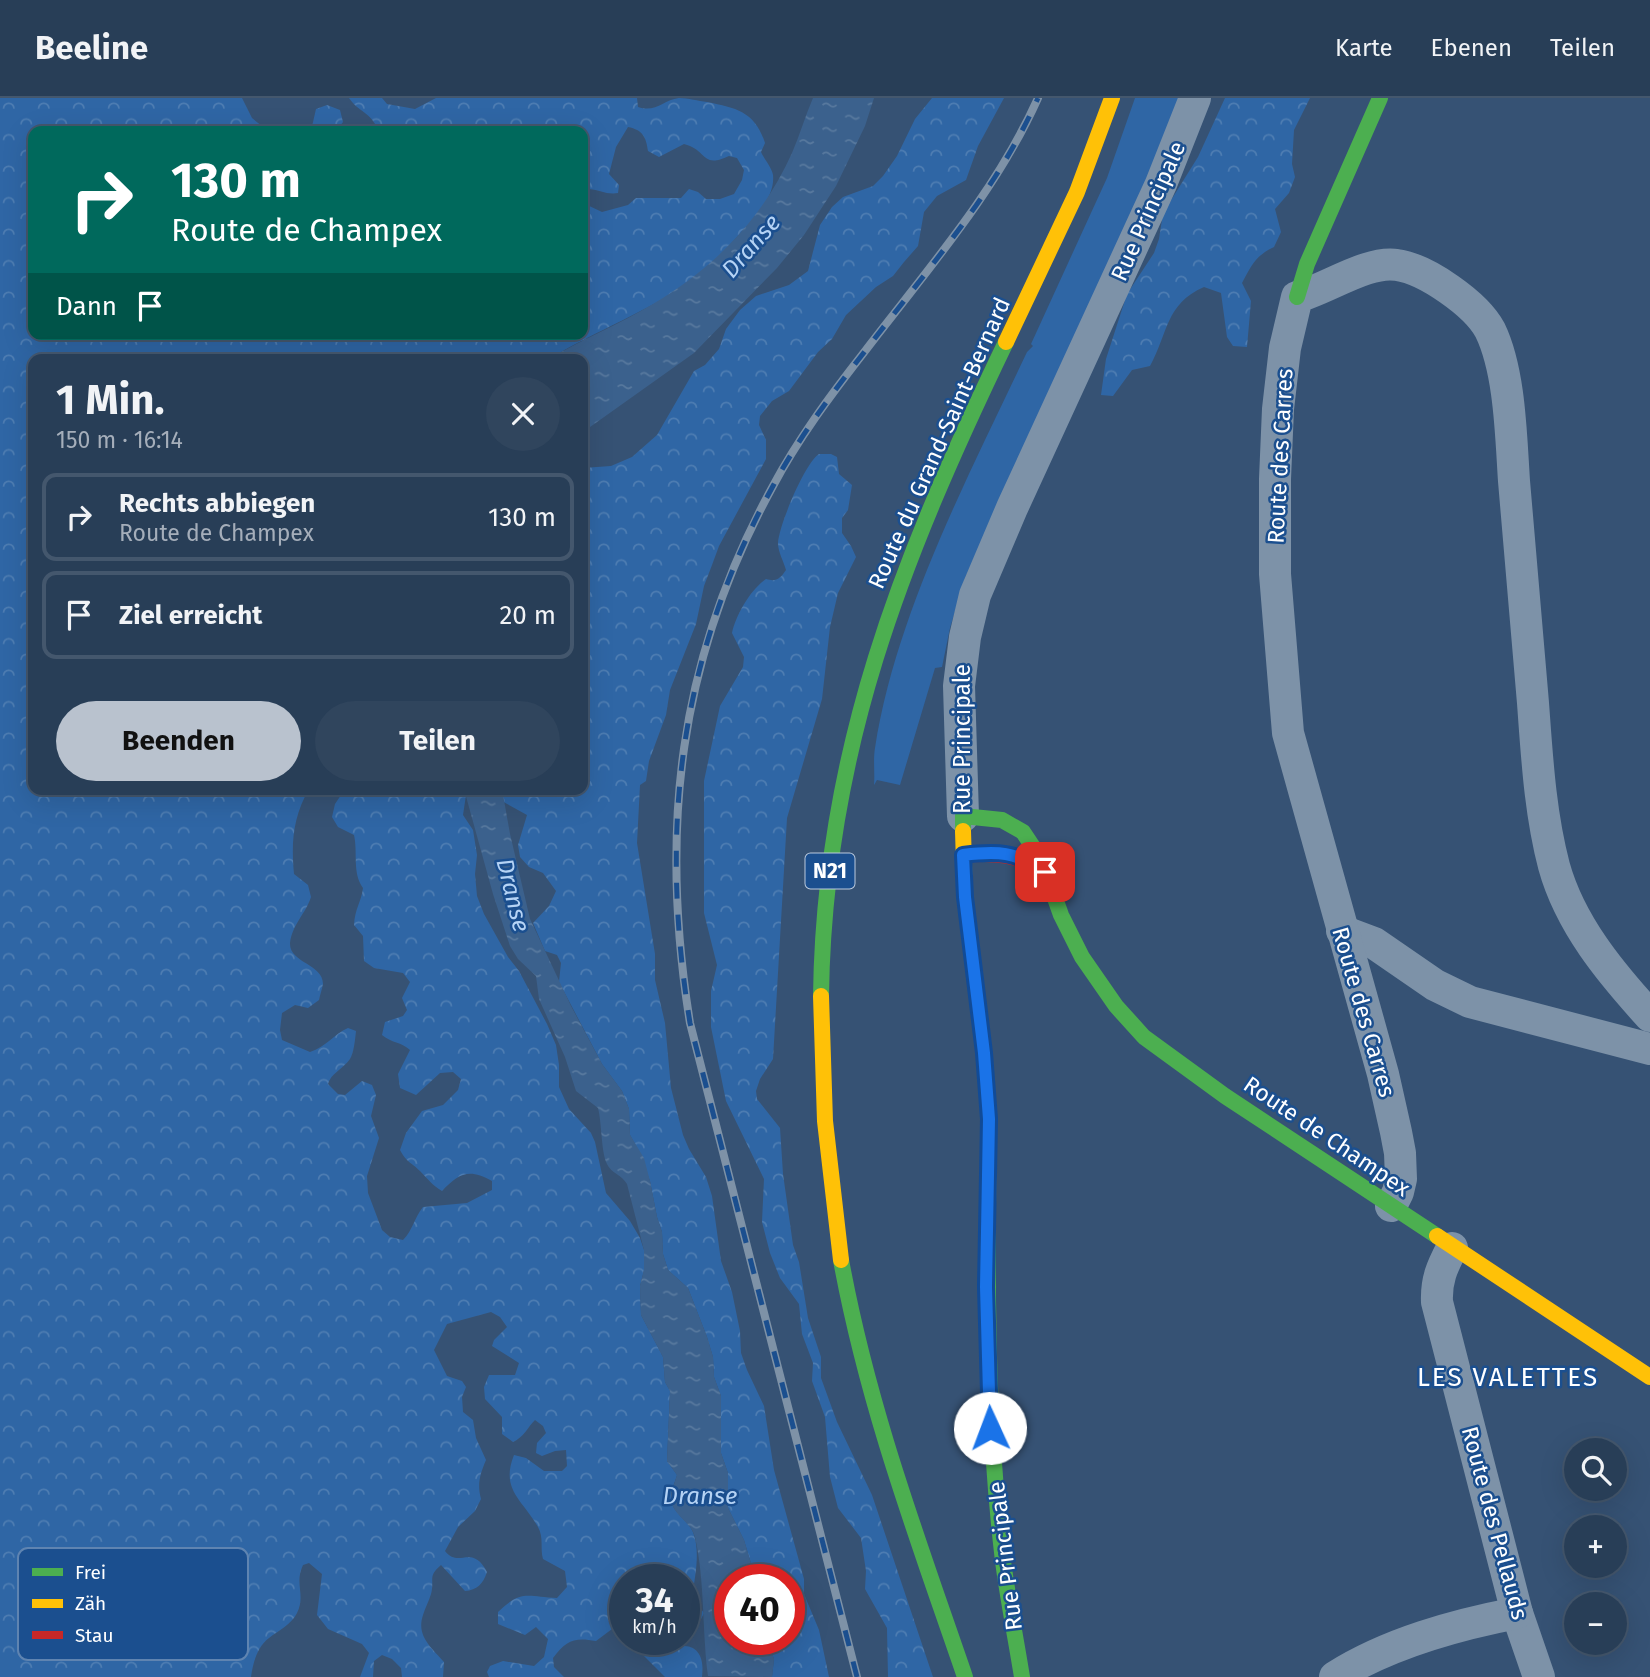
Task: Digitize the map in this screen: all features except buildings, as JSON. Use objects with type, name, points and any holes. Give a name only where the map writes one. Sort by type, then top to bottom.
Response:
[{"type":"street","name":"Route du Grand-Saint-Bernard","points":[[965,1677],[893,1469],[860,1351],[841,1261],[831,1188],[821,1034],[821,970],[828,891],[839,800],[858,716],[880,638],[926,517],[979,397],[1074,197],[1112,98]]},
{"type":"street","name":"Rue Principale","points":[[1022,1677],[1003,1562],[990,1428],[986,1287],[989,1119],[984,1053],[965,897],[959,686],[965,637],[975,595],[1003,528],[1161,184],[1195,98]]},
{"type":"street","points":[[1297,297],[1307,264],[1380,98]]},
{"type":"street","points":[[1297,297],[1315,292],[1362,270],[1381,264],[1396,264],[1412,268],[1448,289],[1469,305],[1489,328],[1500,356],[1510,429],[1538,759],[1555,868],[1579,925],[1596,951],[1650,1016]]},
{"type":"street","name":"Route des Carres","points":[[1297,297],[1285,348],[1278,409],[1275,479],[1275,574],[1288,733],[1383,1074],[1400,1153],[1401,1179],[1391,1206]]},
{"type":"street","name":"Route de Champex","points":[[963,816],[988,817],[1016,825],[1032,845],[1071,937],[1102,988],[1128,1021],[1188,1070],[1452,1248],[1650,1377]]},
{"type":"street","points":[[963,855],[1005,853],[1021,857],[1045,872]]},
{"type":"street","points":[[1342,931],[1374,943],[1435,985],[1470,1002],[1650,1049]]},
{"type":"street","name":"Route des Pellauds","points":[[1452,1248],[1437,1280],[1437,1302],[1517,1613],[1539,1677]]},
{"type":"street","points":[[1335,1677],[1357,1663],[1417,1639],[1484,1619],[1517,1613]]},
{"type":"green space","points":[[0,98],[242,98],[252,118],[262,126],[28,126],[28,340],[584,340],[558,354],[28,354],[28,795],[306,795],[294,830],[294,874],[308,885],[311,897],[293,930],[290,943],[295,955],[318,972],[323,984],[319,1000],[308,1008],[295,1005],[282,1013],[282,1040],[310,1052],[348,1028],[356,1031],[350,1059],[328,1084],[338,1094],[345,1095],[362,1081],[372,1085],[376,1095],[371,1116],[379,1138],[367,1176],[368,1193],[382,1230],[390,1237],[403,1240],[423,1207],[467,1203],[492,1190],[492,1181],[465,1174],[442,1191],[407,1160],[400,1150],[406,1133],[422,1111],[443,1105],[458,1090],[461,1079],[453,1072],[440,1073],[416,1095],[400,1088],[398,1074],[410,1050],[382,1035],[385,1022],[403,1016],[407,1010],[402,998],[410,982],[403,973],[374,968],[364,961],[363,936],[354,925],[363,888],[356,869],[354,835],[338,827],[332,817],[335,804],[341,795],[466,795],[463,815],[473,830],[477,855],[477,896],[484,914],[547,1024],[556,1045],[559,1087],[569,1109],[591,1133],[595,1142],[606,1193],[630,1221],[640,1238],[644,1250],[644,1270],[640,1286],[641,1315],[663,1357],[665,1382],[670,1391],[667,1461],[677,1475],[671,1497],[677,1513],[689,1525],[694,1535],[697,1564],[609,1564],[609,1631],[596,1641],[582,1639],[562,1647],[553,1658],[554,1667],[564,1677],[489,1677],[487,1672],[490,1666],[503,1661],[534,1666],[544,1657],[548,1639],[536,1627],[525,1635],[498,1624],[498,1612],[519,1597],[557,1598],[567,1587],[565,1571],[543,1559],[540,1531],[515,1494],[510,1477],[514,1455],[526,1458],[544,1471],[562,1471],[567,1466],[566,1450],[542,1456],[536,1453],[537,1443],[546,1433],[543,1426],[535,1420],[523,1435],[513,1442],[502,1434],[502,1417],[485,1399],[484,1387],[489,1375],[515,1375],[519,1363],[492,1346],[494,1340],[507,1327],[500,1317],[491,1312],[447,1324],[434,1350],[447,1376],[462,1381],[466,1387],[462,1397],[463,1412],[473,1420],[476,1438],[486,1460],[480,1479],[481,1499],[475,1511],[458,1527],[445,1551],[455,1558],[476,1559],[487,1572],[476,1588],[465,1591],[441,1565],[433,1575],[431,1594],[421,1622],[426,1641],[444,1662],[443,1677],[402,1677],[401,1668],[392,1659],[382,1655],[374,1661],[373,1677],[360,1677],[369,1653],[362,1644],[328,1629],[317,1615],[322,1574],[309,1563],[303,1565],[301,1572],[297,1613],[261,1646],[251,1677],[0,1677]]},
{"type":"green space","points":[[349,98],[382,98],[387,104],[415,109],[436,98],[637,98],[638,107],[650,108],[679,98],[707,102],[744,113],[756,124],[765,143],[761,152],[772,172],[773,182],[769,196],[722,254],[677,290],[588,338],[588,205],[602,212],[628,205],[636,198],[681,198],[689,189],[706,199],[720,199],[734,194],[742,180],[744,170],[737,158],[729,156],[709,159],[684,144],[659,157],[648,151],[643,135],[628,127],[616,147],[609,174],[619,185],[618,193],[589,189],[588,193],[588,126],[376,126]]},
{"type":"green space","points":[[932,98],[1004,98],[978,146],[966,180],[937,196],[924,212],[918,246],[893,276],[876,287],[846,315],[832,339],[818,352],[789,391],[772,401],[760,416],[759,425],[766,440],[766,459],[719,546],[704,586],[696,624],[670,690],[666,715],[649,761],[646,781],[640,785],[637,843],[655,954],[655,980],[665,1023],[671,1088],[683,1135],[706,1177],[712,1196],[721,1261],[732,1292],[740,1331],[741,1353],[764,1406],[774,1470],[800,1564],[751,1564],[744,1540],[728,1508],[728,1473],[721,1453],[721,1396],[714,1377],[713,1357],[707,1337],[688,1288],[668,1270],[650,1181],[630,1135],[629,1109],[622,1091],[602,1064],[559,982],[561,963],[557,955],[545,951],[533,923],[549,906],[556,891],[543,873],[529,867],[520,857],[518,845],[527,815],[498,799],[497,795],[588,795],[588,468],[611,466],[632,457],[657,435],[694,371],[705,365],[719,349],[726,329],[740,310],[756,296],[789,285],[808,271],[820,225],[832,207],[843,197],[873,186],[897,156],[915,119]]},
{"type":"green space","points":[[1135,98],[1179,98],[1141,193],[965,578],[942,667],[935,668],[900,785],[877,780],[874,785],[875,748],[885,697],[917,596],[959,496],[1027,352],[1033,346],[1031,344],[1107,178]]},
{"type":"green space","points":[[1225,98],[1310,98],[1294,130],[1292,164],[1295,177],[1289,193],[1275,209],[1281,232],[1274,247],[1258,257],[1242,283],[1251,301],[1247,347],[1233,346],[1227,337],[1221,293],[1204,287],[1191,294],[1175,311],[1150,366],[1132,370],[1113,396],[1101,395],[1106,359],[1127,294],[1154,253],[1163,213],[1198,157]]},
{"type":"green space","points":[[327,105],[340,110],[343,122],[340,126],[312,126],[316,109]]},
{"type":"green space","points":[[819,454],[837,457],[839,474],[852,485],[848,510],[842,518],[842,533],[856,557],[838,593],[830,627],[822,699],[787,818],[773,1059],[756,1091],[757,1099],[780,1128],[793,1245],[799,1262],[808,1318],[821,1357],[821,1378],[837,1422],[872,1495],[933,1677],[888,1677],[887,1628],[865,1589],[866,1571],[861,1538],[838,1508],[830,1477],[825,1417],[812,1381],[813,1363],[802,1334],[799,1304],[780,1278],[770,1253],[762,1222],[764,1179],[726,1101],[711,1027],[711,991],[717,965],[704,913],[704,781],[720,706],[743,667],[744,657],[732,633],[734,626],[744,603],[754,590],[766,579],[778,579],[786,570],[778,546],[779,534],[800,481]]},
{"type":"green space","points":[[805,1596],[819,1630],[829,1677],[772,1677],[773,1655],[805,1655]]},
{"type":"green space","points":[[699,1655],[702,1677],[665,1677],[644,1656]]},
{"type":"water","name":"Dranse","points":[[813,98],[874,98],[865,126],[836,186],[804,235],[777,268],[694,353],[588,428],[588,354],[558,354],[653,304],[716,258],[767,199],[795,146]]},
{"type":"water","name":"Dranse","points":[[466,795],[503,795],[530,919],[571,1006],[602,1064],[622,1091],[629,1109],[630,1135],[644,1158],[668,1270],[688,1288],[713,1357],[714,1377],[721,1396],[721,1453],[728,1473],[728,1508],[744,1540],[751,1564],[714,1564],[714,1655],[773,1655],[772,1677],[708,1676],[700,1564],[693,1531],[677,1513],[672,1502],[671,1493],[677,1475],[667,1461],[670,1391],[665,1382],[663,1357],[641,1315],[640,1286],[644,1270],[644,1250],[627,1184],[607,1164],[598,1108],[576,1091],[565,1057],[539,999],[536,976],[518,959],[510,946]]},
{"type":"railway","points":[[857,1677],[690,1023],[681,952],[677,882],[678,814],[684,747],[697,681],[716,616],[741,551],[773,486],[826,402],[980,200],[1021,133],[1038,98]]},
{"type":"traffic: fast","points":[[1297,297],[1307,264],[1380,98]]},
{"type":"traffic: fast","points":[[821,996],[826,907],[837,821],[853,739],[876,658],[903,580],[968,422],[1006,342]]},
{"type":"traffic: fast","points":[[963,831],[963,816],[1002,820],[1023,832],[1041,859],[1061,915],[1082,957],[1116,1006],[1144,1037],[1225,1096],[1437,1236]]},
{"type":"traffic: fast","points":[[988,1204],[989,1338],[995,1472],[1003,1561],[1022,1677]]},
{"type":"traffic: fast","points":[[841,1260],[879,1420],[965,1677]]},
{"type":"traffic: slow","points":[[1006,342],[1077,192],[1112,98]]},
{"type":"traffic: slow","points":[[963,831],[965,897],[984,1053],[989,1120],[988,1204]]},
{"type":"traffic: slow","points":[[821,996],[825,1121],[841,1260]]},
{"type":"traffic: slow","points":[[1437,1236],[1650,1377]]},
{"type":"traffic: jam","points":[[963,855],[1006,856],[1025,861],[1045,872]]},
{"type":"district","name":"LES VALETTES","points":[[1508,1377]]},
{"type":"route","points":[[990,1428],[986,1287],[989,1119],[984,1053],[965,897],[963,855],[1005,853],[1021,857],[1045,872]]}]
